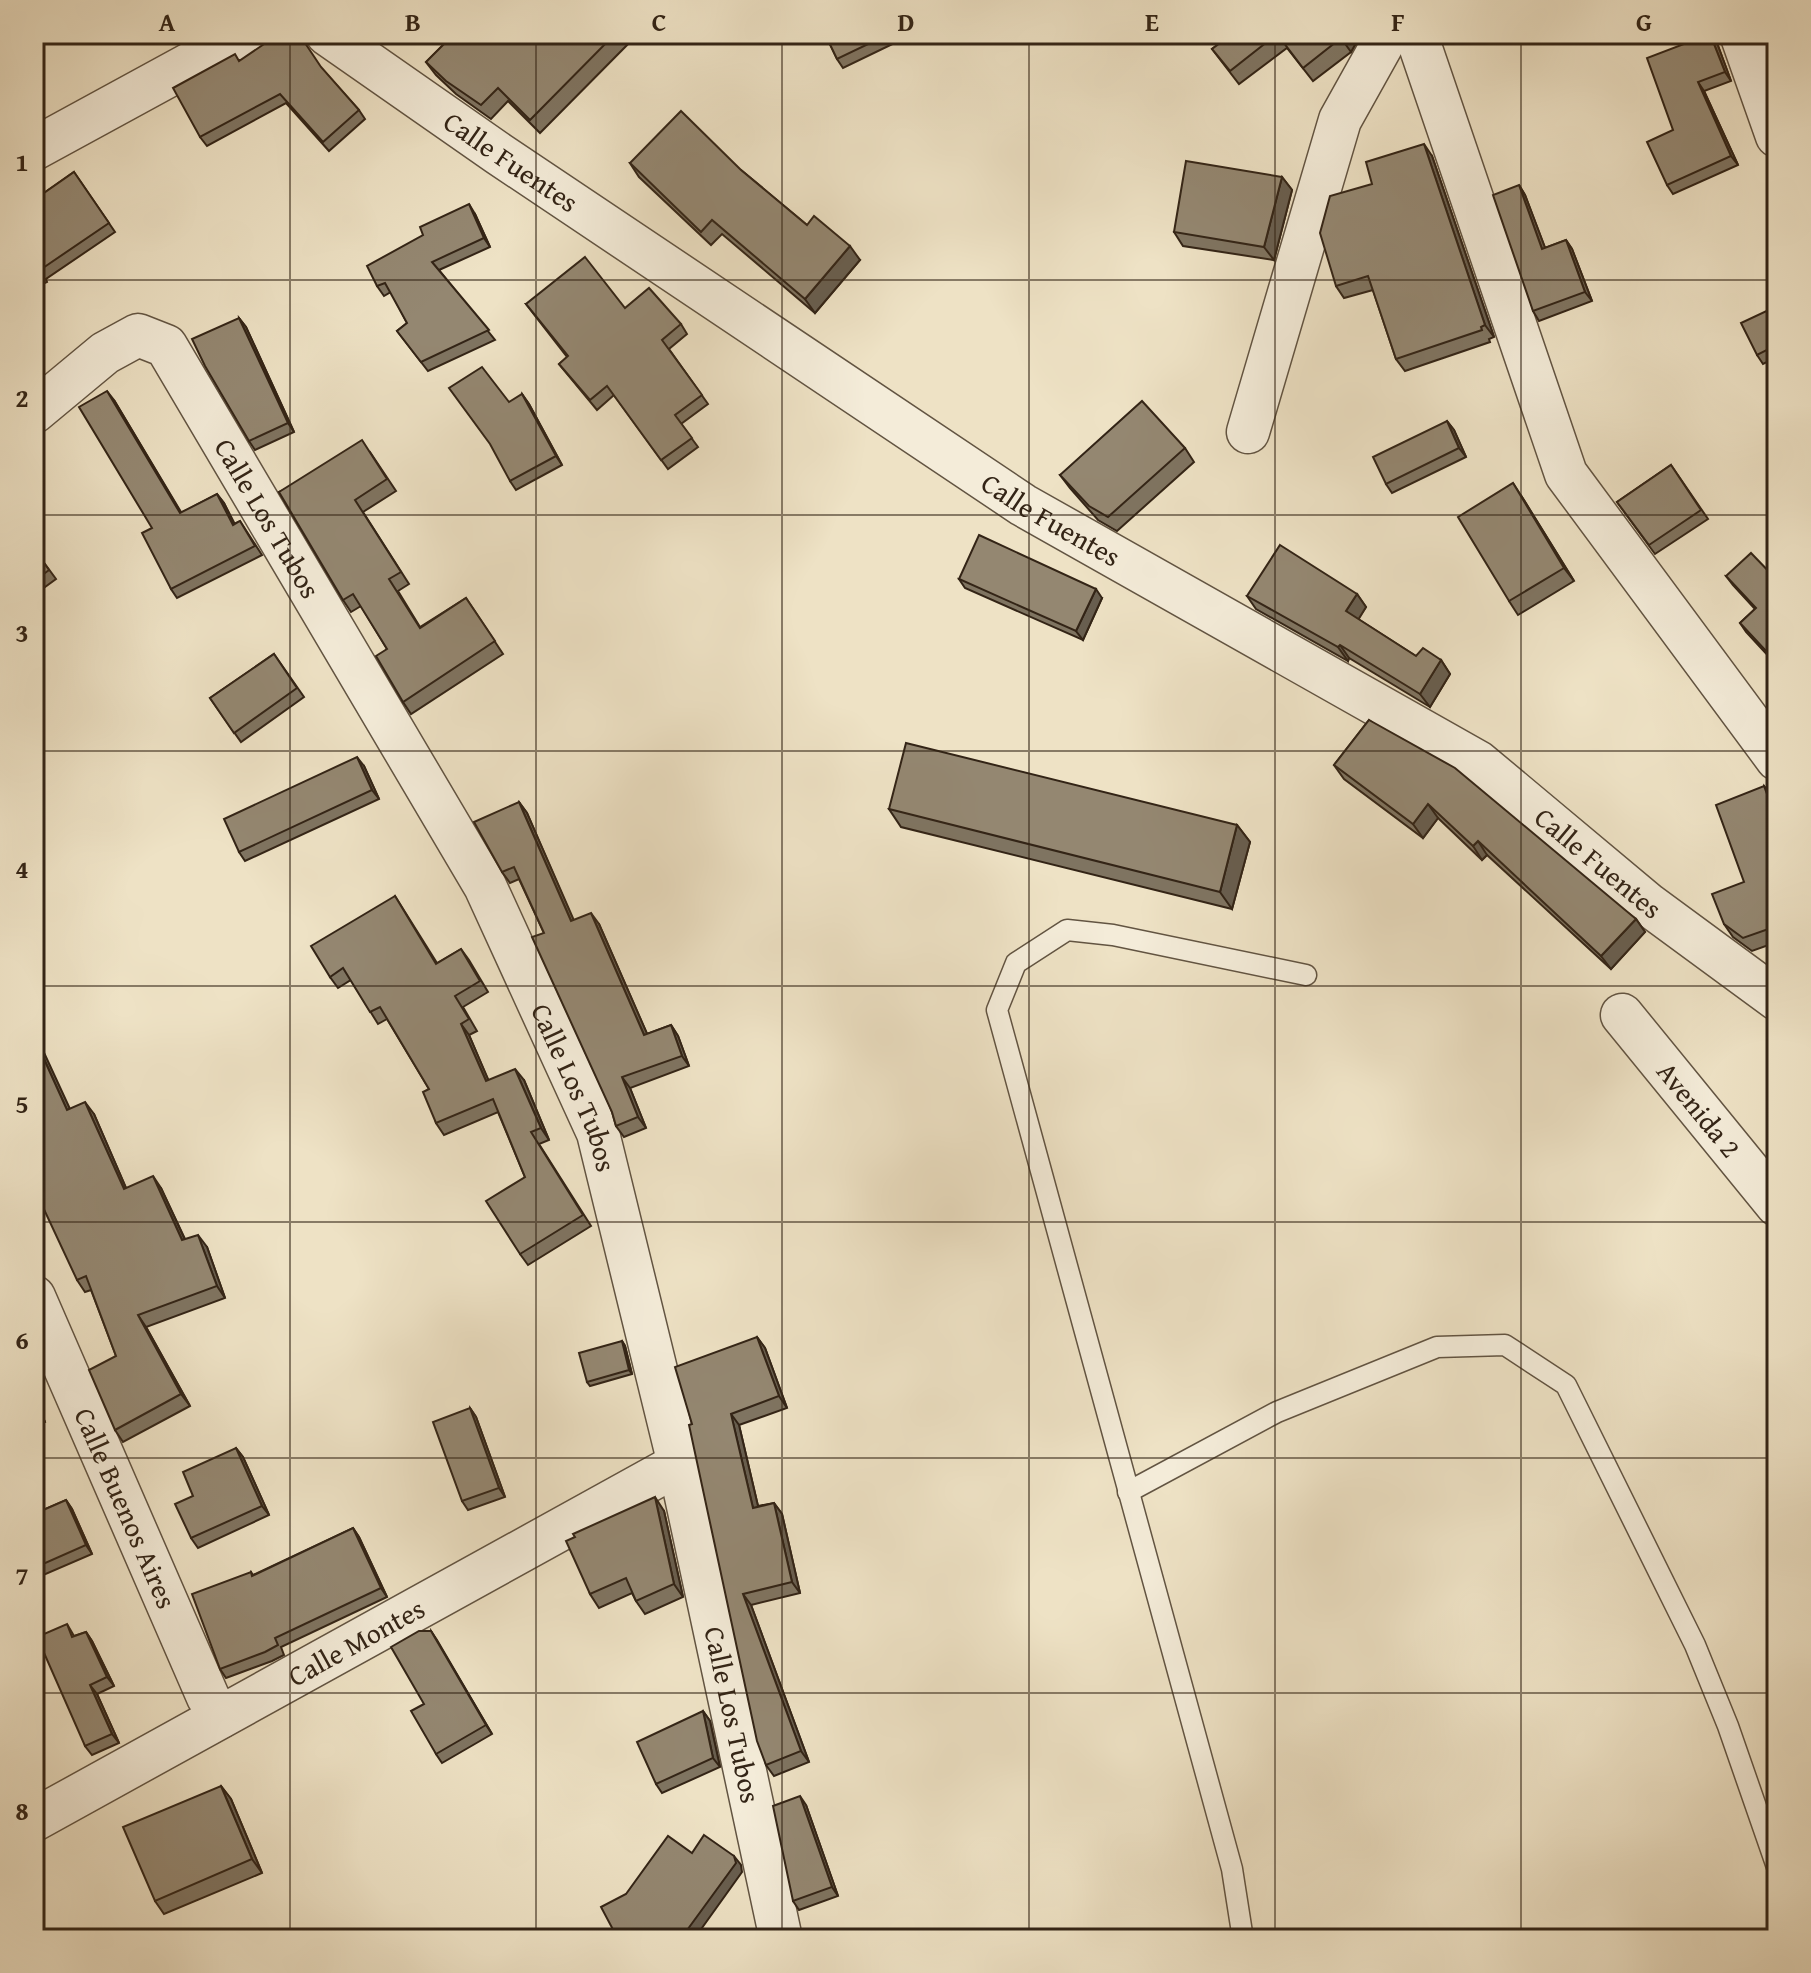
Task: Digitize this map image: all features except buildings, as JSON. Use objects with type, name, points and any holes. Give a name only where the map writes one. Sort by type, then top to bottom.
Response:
[{"type":"street","points":[[34,149],[245,34]]},
{"type":"street","name":"Calle Fuentes","points":[[327,34],[499,154],[1023,505],[1478,762],[1649,905],[1777,999]]},
{"type":"street","points":[[1248,432],[1340,120],[1388,34]]},
{"type":"street","points":[[1416,34],[1566,474],[1777,759]]},
{"type":"street","points":[[1741,34],[1777,136]]},
{"type":"street","name":"Calle Los Tubos","points":[[34,412],[105,353],[138,335],[166,346],[485,886],[598,1133],[679,1464],[781,1939]]},
{"type":"street","name":"Avenida 2","points":[[1622,1015],[1777,1205]]},
{"type":"street","name":"Calle Buenos Aires","points":[[34,1297],[208,1697],[220,1717]]},
{"type":"street","name":"Calle Montes","points":[[34,1820],[679,1464]]},
{"type":"lane","points":[[1243,1939],[1232,1869],[997,1010],[1016,963],[1067,930],[1113,935],[1306,975]]},
{"type":"lane","points":[[1128,1492],[1277,1412],[1437,1347],[1505,1345],[1566,1385],[1695,1645],[1728,1726],[1777,1867]]}]
